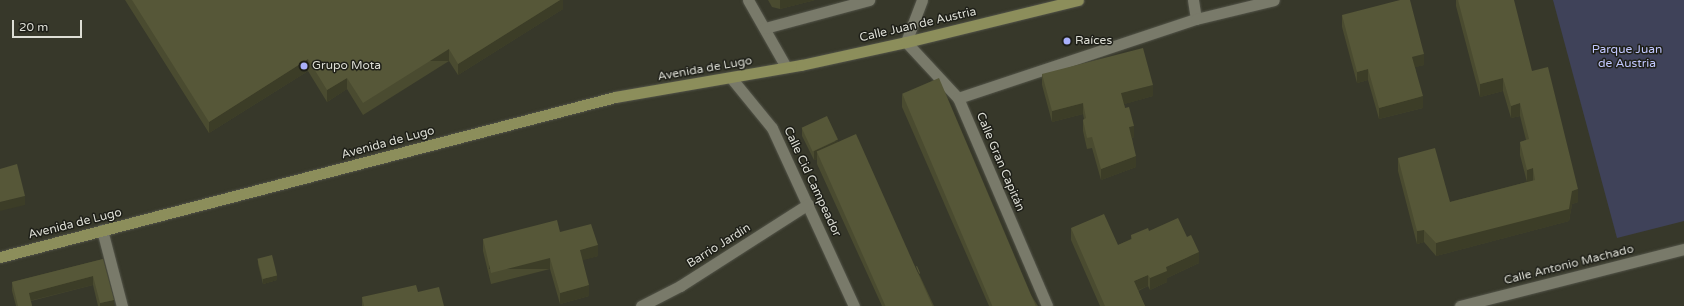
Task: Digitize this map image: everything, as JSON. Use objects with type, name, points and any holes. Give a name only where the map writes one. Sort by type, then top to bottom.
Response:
[{"type":"main road","name":"Calle Juan de Austria","points":[[786,67],[906,42],[1078,0]]},
{"type":"main road","name":"Avenida de Lugo","points":[[0,256],[615,97],[732,79],[786,67]]},
{"type":"street","points":[[748,0],[786,67]]},
{"type":"street","points":[[765,28],[869,0]]},
{"type":"street","points":[[906,42],[922,0]]},
{"type":"street","points":[[1193,0],[1196,19]]},
{"type":"street","points":[[958,98],[1196,19],[1274,0]]},
{"type":"street","name":"Calle Gran Capitán","points":[[906,42],[958,98],[1047,306]]},
{"type":"street","name":"Calle Cid Campeador","points":[[732,79],[772,128],[854,306]]},
{"type":"street","name":"Barrio Jardín","points":[[641,306],[680,286],[808,204]]},
{"type":"street","points":[[102,230],[122,306]]},
{"type":"street","name":"Calle Antonio Machado","points":[[1460,306],[1684,249]]},
{"type":"green space","name":"Parque Juan de Austria","points":[[1553,0],[1684,0],[1684,221],[1617,238]]},
{"type":"building","name":"Grupo Mota","points":[[132,0],[560,0],[458,64],[449,49],[363,103],[347,78],[327,90],[308,59],[209,122]]},
{"type":"building","points":[[1400,0],[1410,0],[1424,54],[1412,57],[1423,96],[1379,108],[1368,69],[1357,72],[1342,15]]},
{"type":"building","points":[[1458,0],[1514,0],[1532,71],[1548,67],[1578,189],[1572,191],[1569,209],[1436,243],[1424,230],[1417,231],[1398,158],[1435,148],[1450,202],[1535,180],[1533,168],[1527,170],[1520,142],[1529,139],[1520,103],[1511,106],[1503,78],[1480,84]]},
{"type":"building","points":[[1143,48],[1153,85],[1121,93],[1125,108],[1129,107],[1134,126],[1129,127],[1136,156],[1101,169],[1092,137],[1087,138],[1083,120],[1086,118],[1083,103],[1052,111],[1042,74]]},
{"type":"building","points":[[939,78],[1036,306],[992,306],[902,94]]},
{"type":"building","points":[[827,116],[838,140],[813,151],[802,128]]},
{"type":"building","points":[[856,134],[933,306],[886,306],[817,151]]},
{"type":"building","points":[[17,164],[25,196],[0,202],[0,169]]},
{"type":"building","points":[[1104,214],[1118,245],[1132,239],[1131,235],[1148,228],[1149,231],[1178,218],[1187,237],[1191,235],[1199,252],[1166,267],[1167,271],[1150,278],[1148,275],[1134,281],[1145,306],[1105,306],[1071,228]]},
{"type":"building","points":[[557,220],[560,232],[591,224],[598,245],[580,250],[589,285],[560,293],[550,258],[491,273],[483,239]]},
{"type":"building","points":[[272,255],[277,275],[263,279],[257,259]]},
{"type":"building","points":[[103,259],[114,300],[100,303],[93,276],[29,293],[32,306],[18,306],[12,282]]},
{"type":"building","points":[[416,285],[418,292],[439,287],[444,306],[364,306],[362,297]]},
{"type":"place","name":"Raíces","points":[[1067,41]]},
{"type":"place","name":"Grupo Mota","points":[[304,66]]}]
